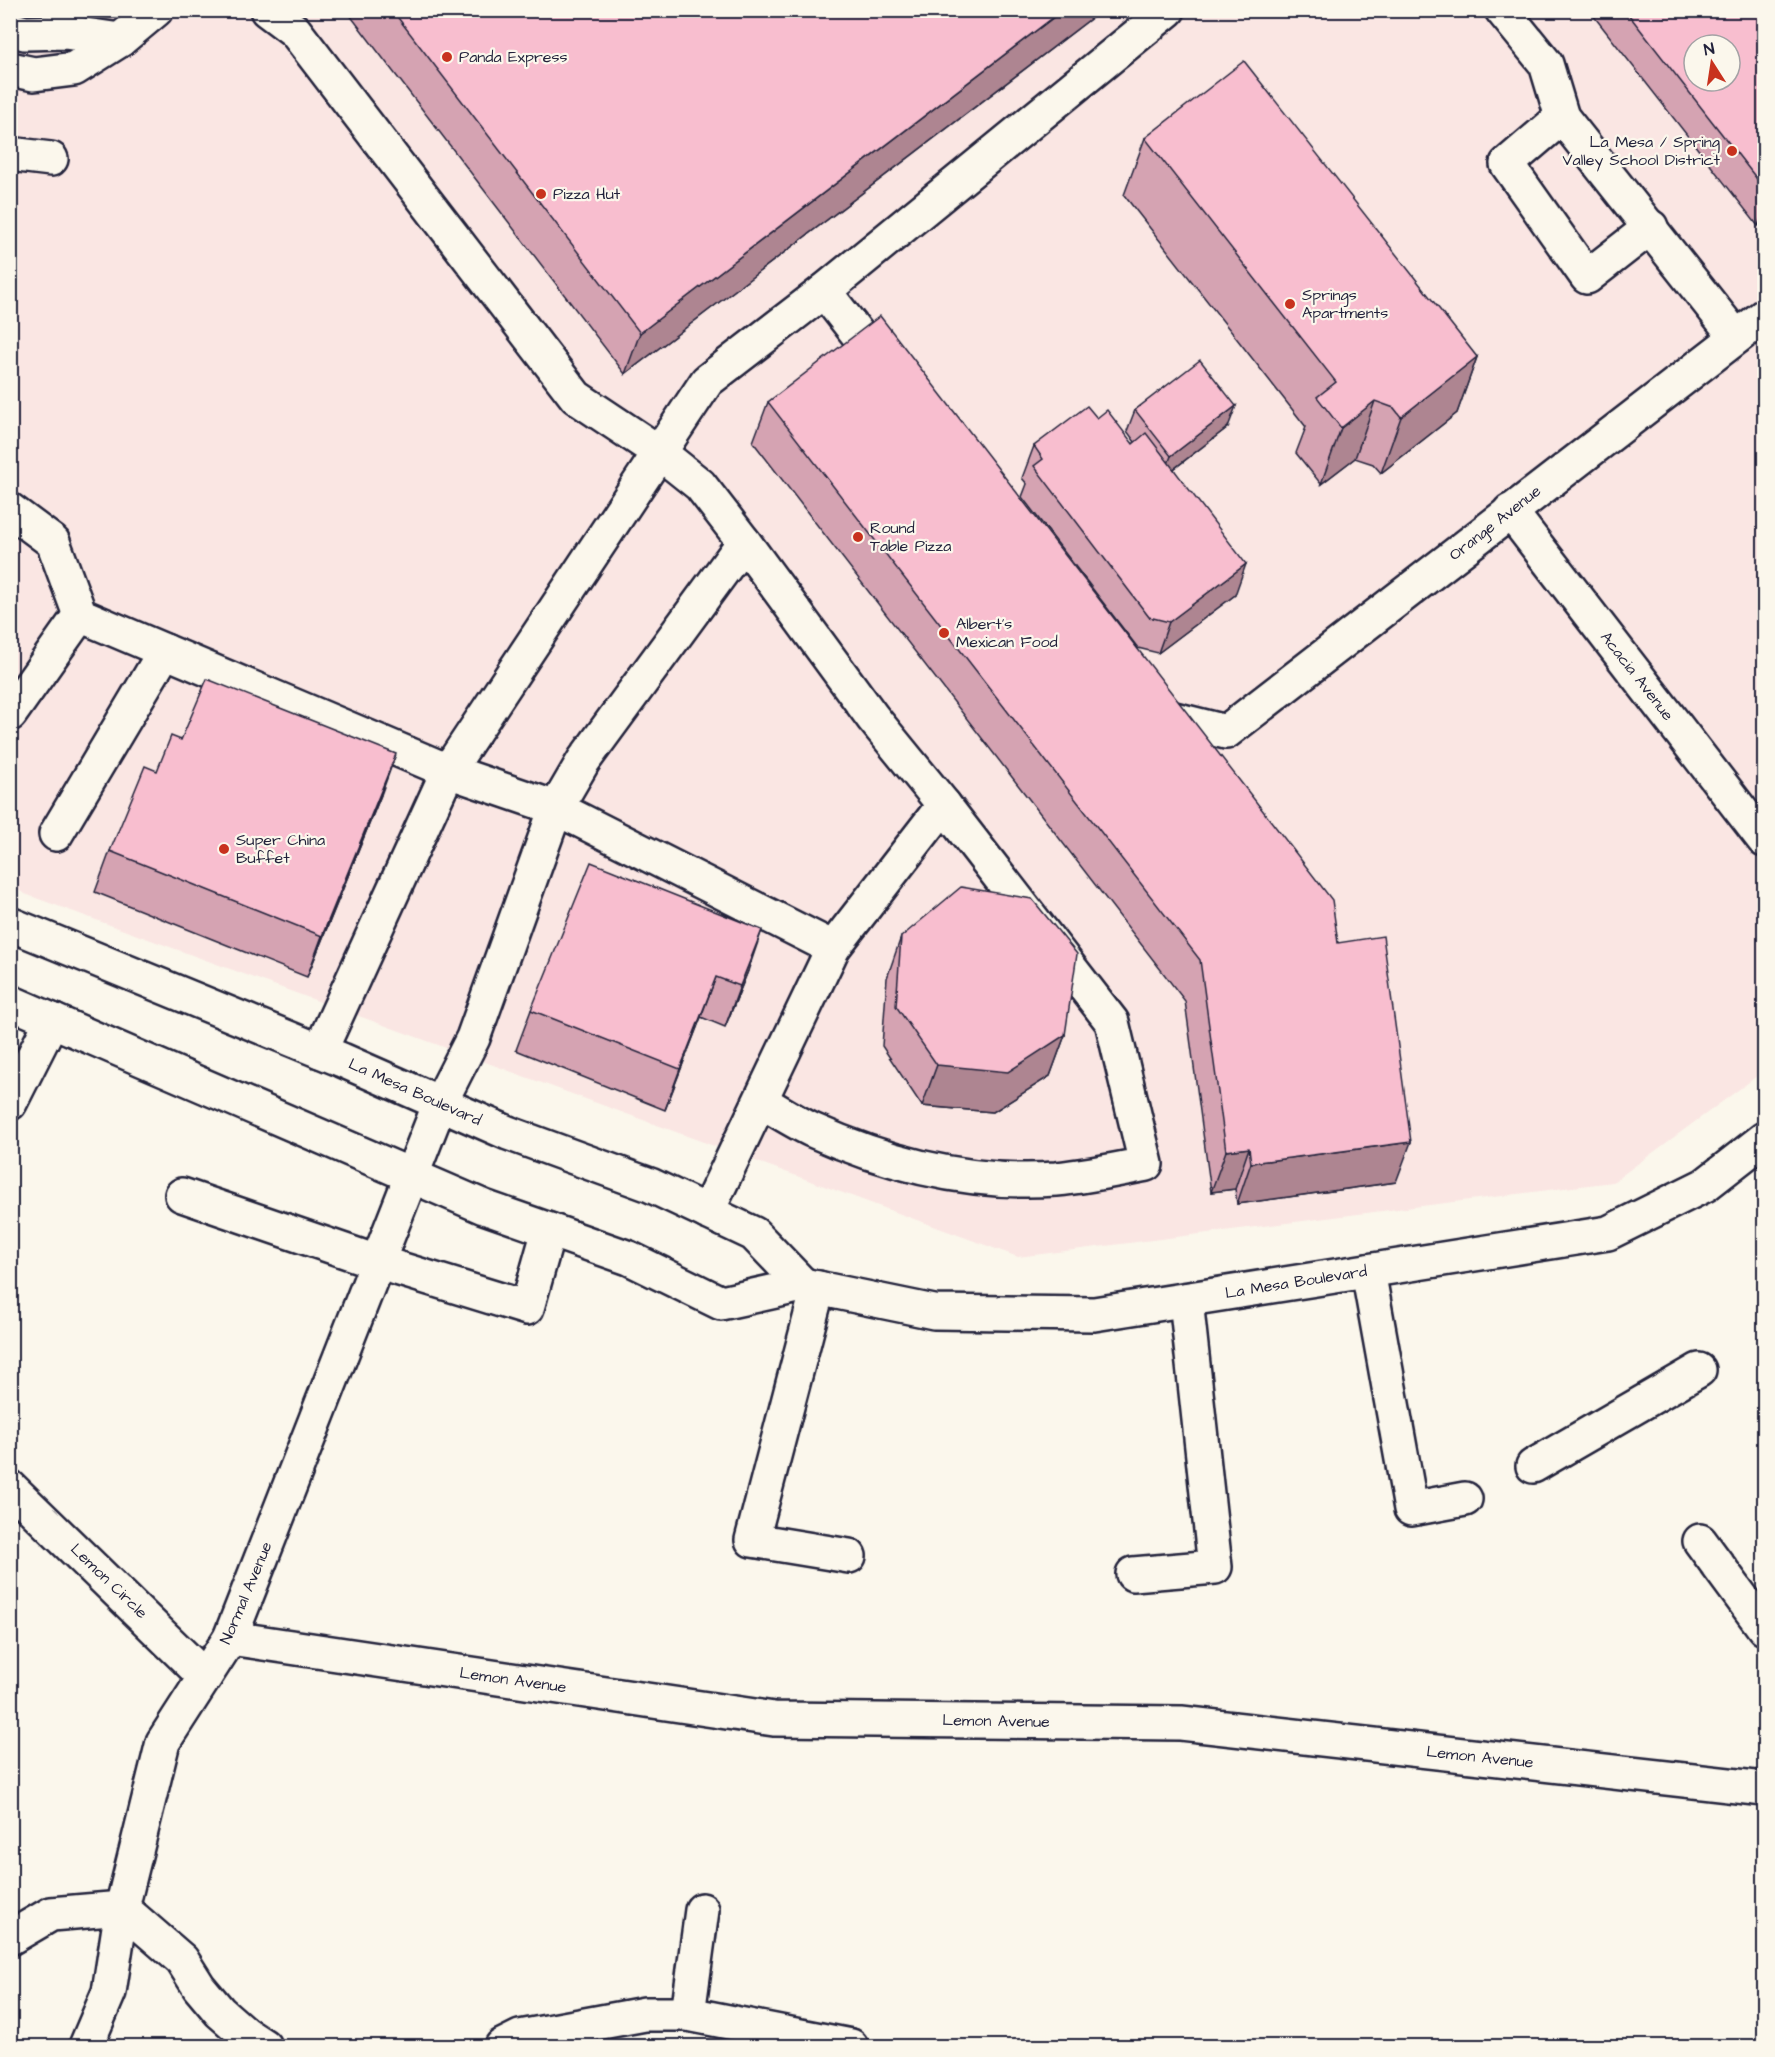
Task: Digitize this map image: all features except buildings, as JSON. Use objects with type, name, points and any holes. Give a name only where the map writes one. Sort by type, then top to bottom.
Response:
[{"type":"street","points":[[23,10],[11,29],[25,33],[65,32],[120,40]]},
{"type":"street","points":[[10,69],[34,74],[74,69],[120,40],[156,10]]},
{"type":"street","points":[[267,10],[295,31],[576,398],[660,453],[700,485],[873,718],[944,805],[1112,1022],[1146,1164],[1055,1179],[962,1175],[917,1167],[862,1151],[810,1129],[761,1101]]},
{"type":"street","points":[[320,1051],[448,771],[707,381],[824,291],[1168,10]]},
{"type":"street","points":[[1502,10],[1546,64],[1562,117],[1736,337]]},
{"type":"street","points":[[1562,117],[1508,164],[1587,277],[1651,227]]},
{"type":"street","points":[[10,154],[51,159]]},
{"type":"street","points":[[824,291],[904,394]]},
{"type":"street","name":"Orange Avenue","points":[[1138,690],[1161,716],[1226,732],[1764,316]]},
{"type":"street","points":[[10,510],[53,542],[80,615],[448,771],[556,808],[833,948]]},
{"type":"street","name":"Acacia Avenue","points":[[1510,511],[1764,839]]},
{"type":"street","name":"Normal Avenue","points":[[86,2046],[109,1992],[122,1908],[163,1742],[230,1638],[440,1102],[473,1038],[556,808],[584,760],[744,542]]},
{"type":"street","points":[[10,714],[80,615]]},
{"type":"street","points":[[56,834],[165,651]]},
{"type":"street","points":[[707,1212],[833,948],[944,805]]},
{"type":"street","name":"La Mesa Boulevard","points":[[10,924],[320,1051],[508,1133],[650,1185],[753,1234],[810,1287]]},
{"type":"street","name":"La Mesa Boulevard","points":[[10,1002],[484,1207],[629,1258],[721,1303],[810,1287],[934,1312],[1094,1314],[1185,1300],[1608,1233],[1705,1185],[1764,1139]]},
{"type":"street","points":[[10,1103],[52,1020]]},
{"type":"street","points":[[182,1195],[378,1262],[527,1308],[549,1230]]},
{"type":"street","points":[[1368,1271],[1411,1509],[1465,1499]]},
{"type":"street","points":[[810,1287],[752,1540],[849,1556]]},
{"type":"street","points":[[1133,1574],[1215,1567],[1185,1300]]},
{"type":"street","points":[[1533,1466],[1699,1370]]},
{"type":"street","name":"Lemon Circle","points":[[10,1487],[205,1677]]},
{"type":"street","points":[[1700,1541],[1764,1628]]},
{"type":"street","name":"Lemon Avenue","points":[[230,1638],[774,1719],[1181,1723],[1764,1789]]},
{"type":"street","points":[[10,1938],[51,1914],[122,1908],[182,1960],[199,1987],[220,2012],[244,2033],[264,2046]]},
{"type":"street","points":[[688,2014],[702,1910]]},
{"type":"street","points":[[502,2046],[520,2037],[645,2014],[688,2014],[851,2046]]},
{"type":"shaded area","points":[[10,11],[1764,11],[1764,1071],[1613,1182],[1018,1257],[25,894],[10,885]]},
{"type":"place","name":"Panda Express","points":[[447,57]]},
{"type":"place","name":"La Mesa / Spring Valley School District","points":[[1732,151]]},
{"type":"place","name":"Pizza Hut","points":[[541,194]]},
{"type":"place","name":"Springs Apartments","points":[[1290,304]]},
{"type":"place","name":"Round Table Pizza","points":[[858,537]]},
{"type":"place","name":"Albert's Mexican Food","points":[[944,633]]},
{"type":"place","name":"Super China Buffet","points":[[224,849]]}]
